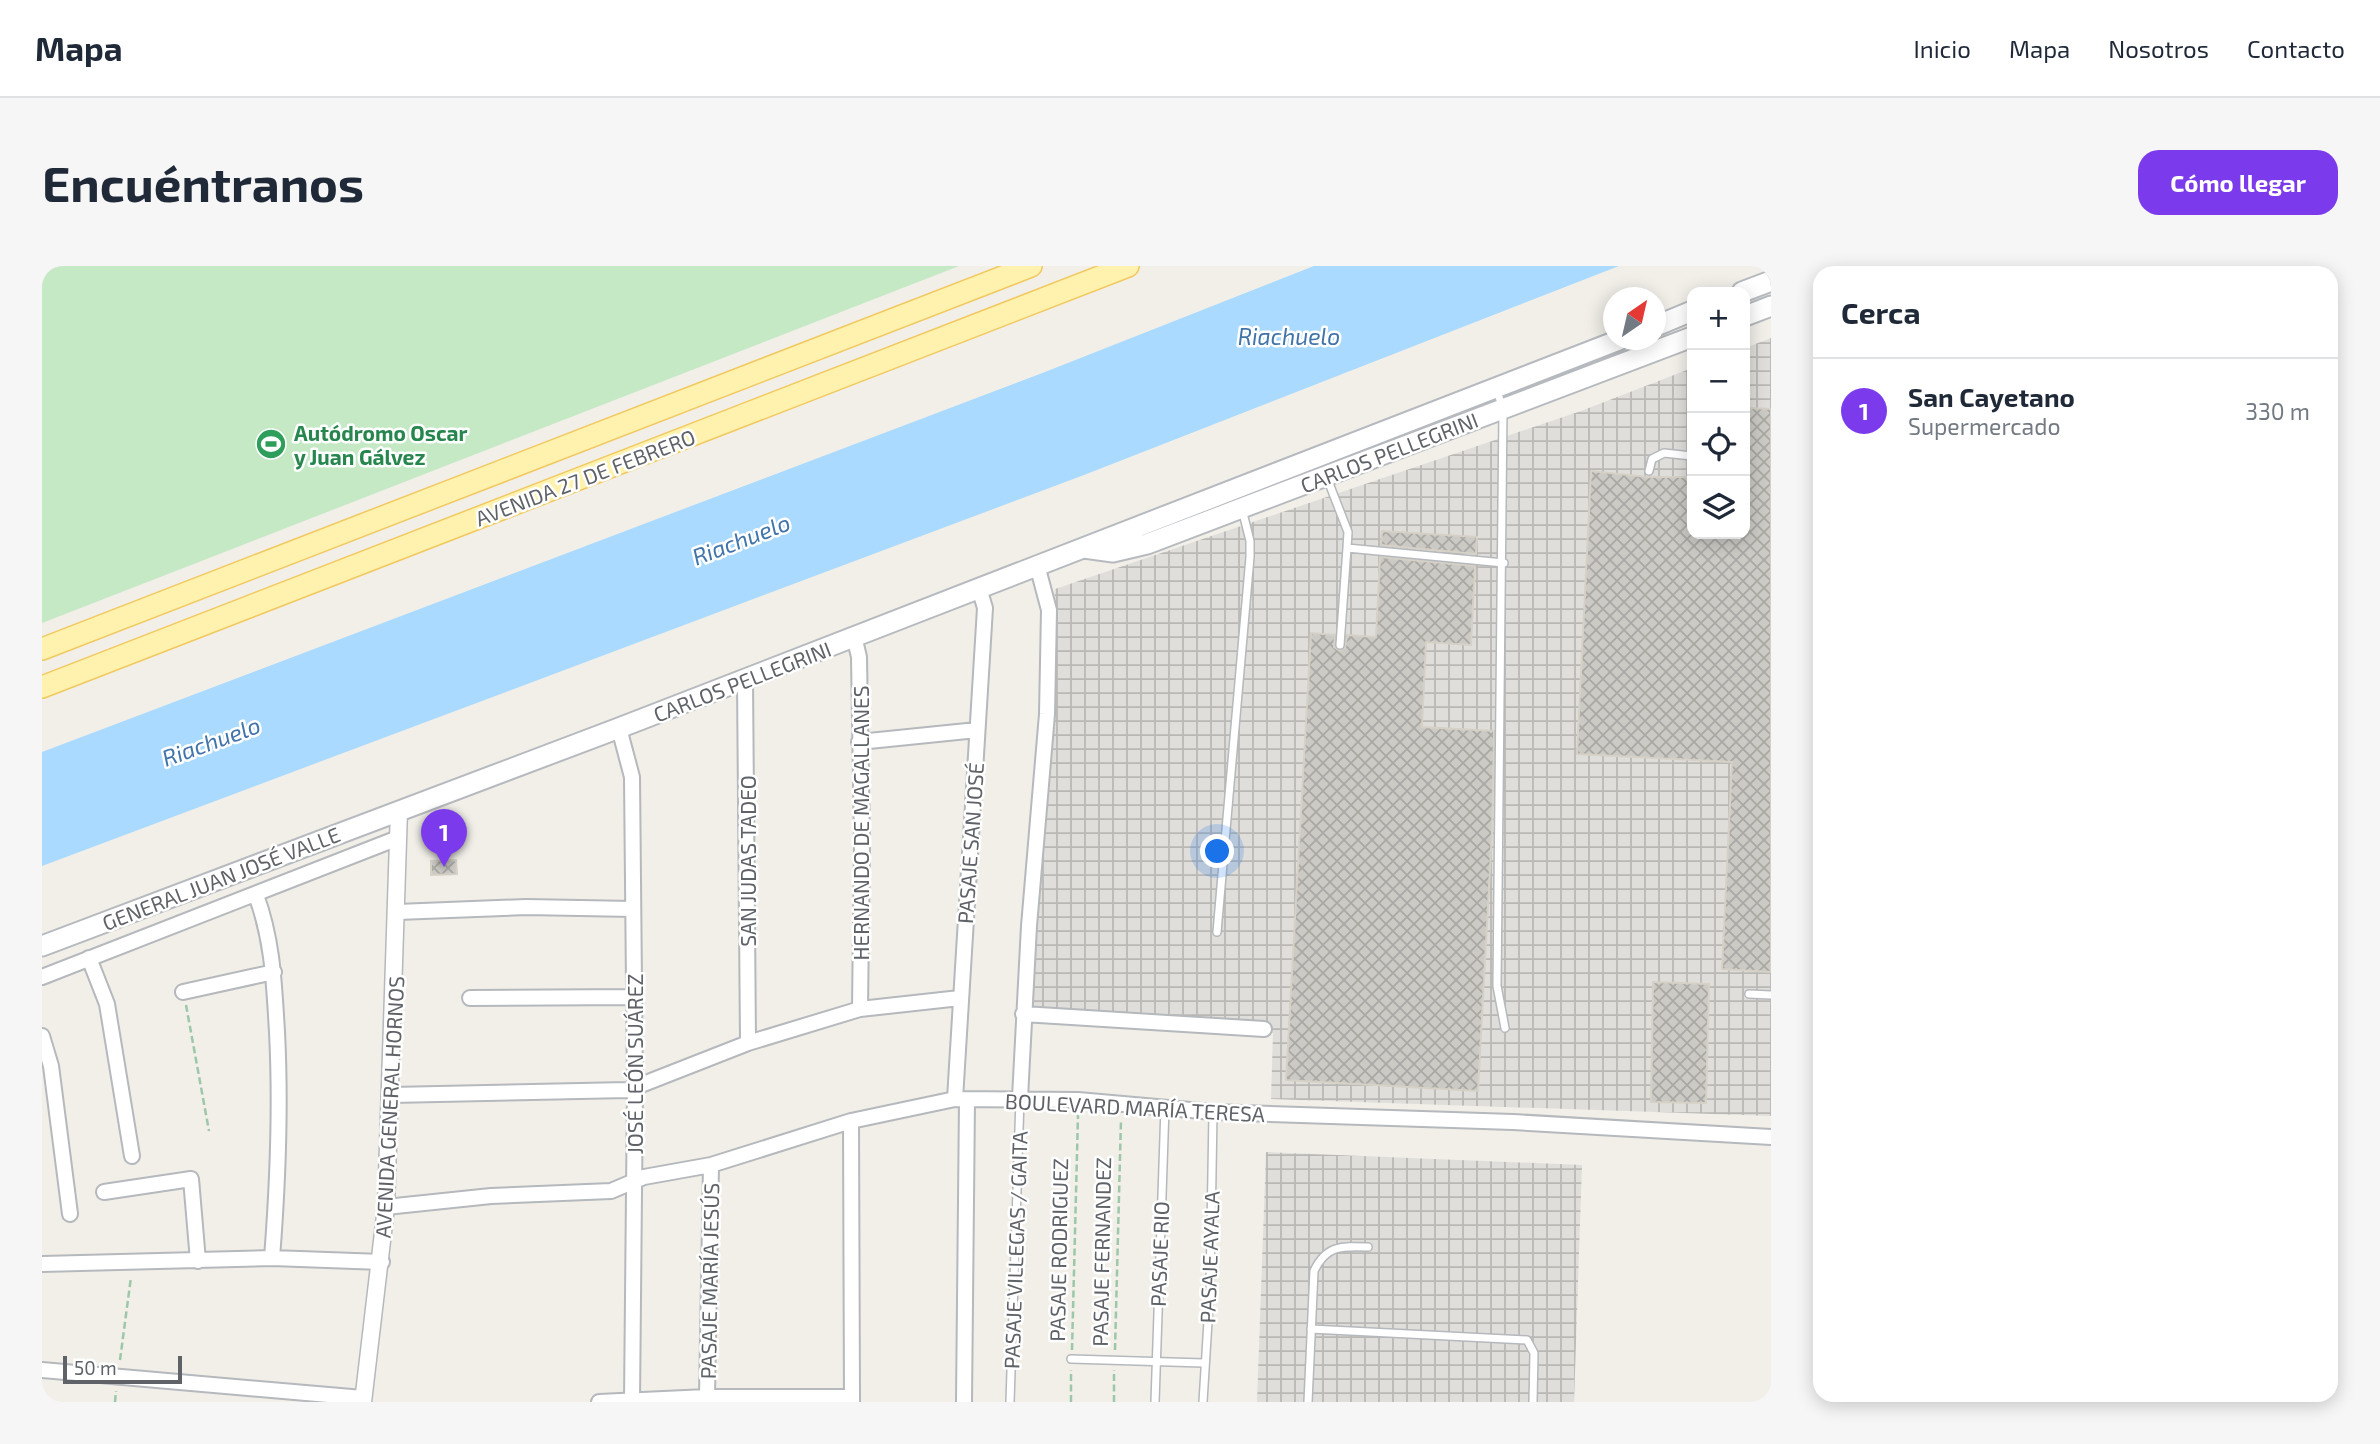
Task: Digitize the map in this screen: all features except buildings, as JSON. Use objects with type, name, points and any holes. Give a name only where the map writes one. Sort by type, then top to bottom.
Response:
[{"type":"main road","name":"AVENIDA 27 DE FEBRERO","points":[[42,649],[1031,266]]},
{"type":"main road","name":"AVENIDA 27 DE FEBRERO","points":[[42,687],[1128,266]]},
{"type":"main road","points":[[1750,289],[1771,281]]},
{"type":"main road","points":[[1750,315],[1771,306]]},
{"type":"main road","points":[[1666,322],[1687,313]]},
{"type":"main road","name":"CARLOS PELLEGRINI","points":[[1083,548],[1104,552],[1125,550],[1327,477],[1687,339]]},
{"type":"main road","name":"CARLOS PELLEGRINI","points":[[399,810],[745,680],[1603,346]]},
{"type":"main road","name":"GENERAL JUAN JOSÉ VALLE","points":[[42,946],[399,810]]},
{"type":"street","points":[[1020,1098],[1023,1014],[1047,714],[1049,610],[1037,565]]},
{"type":"street","name":"PASAJE SAN JOSÉ","points":[[964,1402],[960,998],[985,608],[979,588]]},
{"type":"street","name":"HERNANDO DE MAGALLANES","points":[[854,636],[859,657],[860,1009]]},
{"type":"street","name":"SAN JUDAS TADEO","points":[[745,680],[748,1043]]},
{"type":"street","name":"JOSÉ LEÓN SUÁREZ","points":[[619,728],[632,777],[635,1088],[632,1401]]},
{"type":"street","points":[[859,741],[977,730]]},
{"type":"street","name":"AVENIDA GENERAL HORNOS","points":[[363,1400],[382,1262],[386,1207],[399,810]]},
{"type":"street","name":"GENERAL JUAN JOSÉ VALLE","points":[[42,977],[398,838]]},
{"type":"street","points":[[256,895],[270,937],[274,972],[281,1137],[272,1258]]},
{"type":"street","points":[[397,912],[526,906],[633,909]]},
{"type":"street","points":[[89,958],[107,1004],[132,1156]]},
{"type":"street","points":[[183,992],[274,972]]},
{"type":"street","points":[[470,998],[633,997]]},
{"type":"street","points":[[391,1095],[635,1088],[748,1043],[860,1009],[960,998]]},
{"type":"street","points":[[1023,1014],[1264,1028]]},
{"type":"street","points":[[42,1036],[51,1066],[70,1214]]},
{"type":"street","name":"BOULEVARD MARÍA TERESA","points":[[386,1207],[491,1196],[611,1191],[634,1181],[711,1165],[851,1121],[961,1100],[1078,1100],[1213,1112],[1513,1122],[1771,1137]]},
{"type":"street","points":[[599,1402],[707,1397],[852,1399],[851,1121]]},
{"type":"street","name":"PASAJE MARÍA JESÚS","points":[[707,1397],[711,1165]]},
{"type":"street","points":[[104,1192],[191,1180],[198,1261]]},
{"type":"street","points":[[42,1264],[133,1264],[272,1258],[382,1262]]},
{"type":"street","points":[[42,1370],[363,1400]]},
{"type":"lane","points":[[1495,387],[1503,409],[1504,563],[1497,986],[1504,1028]]},
{"type":"lane","points":[[1649,471],[1652,459],[1664,453],[1687,455]]},
{"type":"lane","points":[[1319,457],[1348,532],[1340,645]]},
{"type":"lane","points":[[1217,932],[1250,557],[1250,541],[1241,509]]},
{"type":"lane","points":[[1347,548],[1504,563]]},
{"type":"lane","points":[[1749,994],[1771,995]]},
{"type":"lane","name":"PASAJE VILLEGAS / GAITA","points":[[1010,1402],[1020,1098]]},
{"type":"lane","name":"PASAJE RIO","points":[[1155,1402],[1165,1107]]},
{"type":"lane","name":"PASAJE AYALA","points":[[1203,1402],[1203,1363],[1210,1289],[1213,1112]]},
{"type":"lane","points":[[1308,1402],[1314,1271],[1321,1257],[1338,1246],[1368,1247]]},
{"type":"lane","points":[[1311,1329],[1527,1340],[1534,1353],[1533,1402]]},
{"type":"lane","points":[[1071,1359],[1203,1363]]},
{"type":"path","points":[[183,992],[209,1131]]},
{"type":"path","name":"PASAJE RODRIGUEZ","points":[[1071,1402],[1078,1100]]},
{"type":"path","name":"PASAJE FERNANDEZ","points":[[1114,1402],[1118,1143],[1123,1104]]},
{"type":"path","points":[[115,1402],[133,1264]]},
{"type":"shaded area","points":[[1771,338],[1771,1116],[1271,1099],[1273,1033],[1028,1018],[1055,589],[1581,411],[1687,370],[1687,539],[1750,539],[1750,346]]},
{"type":"shaded area","points":[[1266,1152],[1582,1165],[1574,1402],[1257,1402]]},
{"type":"green space","name":"Autódromo Oscar y Juan Gálvez","points":[[42,266],[959,266],[42,623]]},
{"type":"water","name":"Riachuelo","points":[[1314,266],[1619,266],[1084,475],[42,866],[42,752],[1045,372]]},
{"type":"place","name":"Autódromo Oscar y Juan Gálvez","points":[[271,444]]},
{"type":"place","name":"San Cayetano","points":[[444,867]]}]
